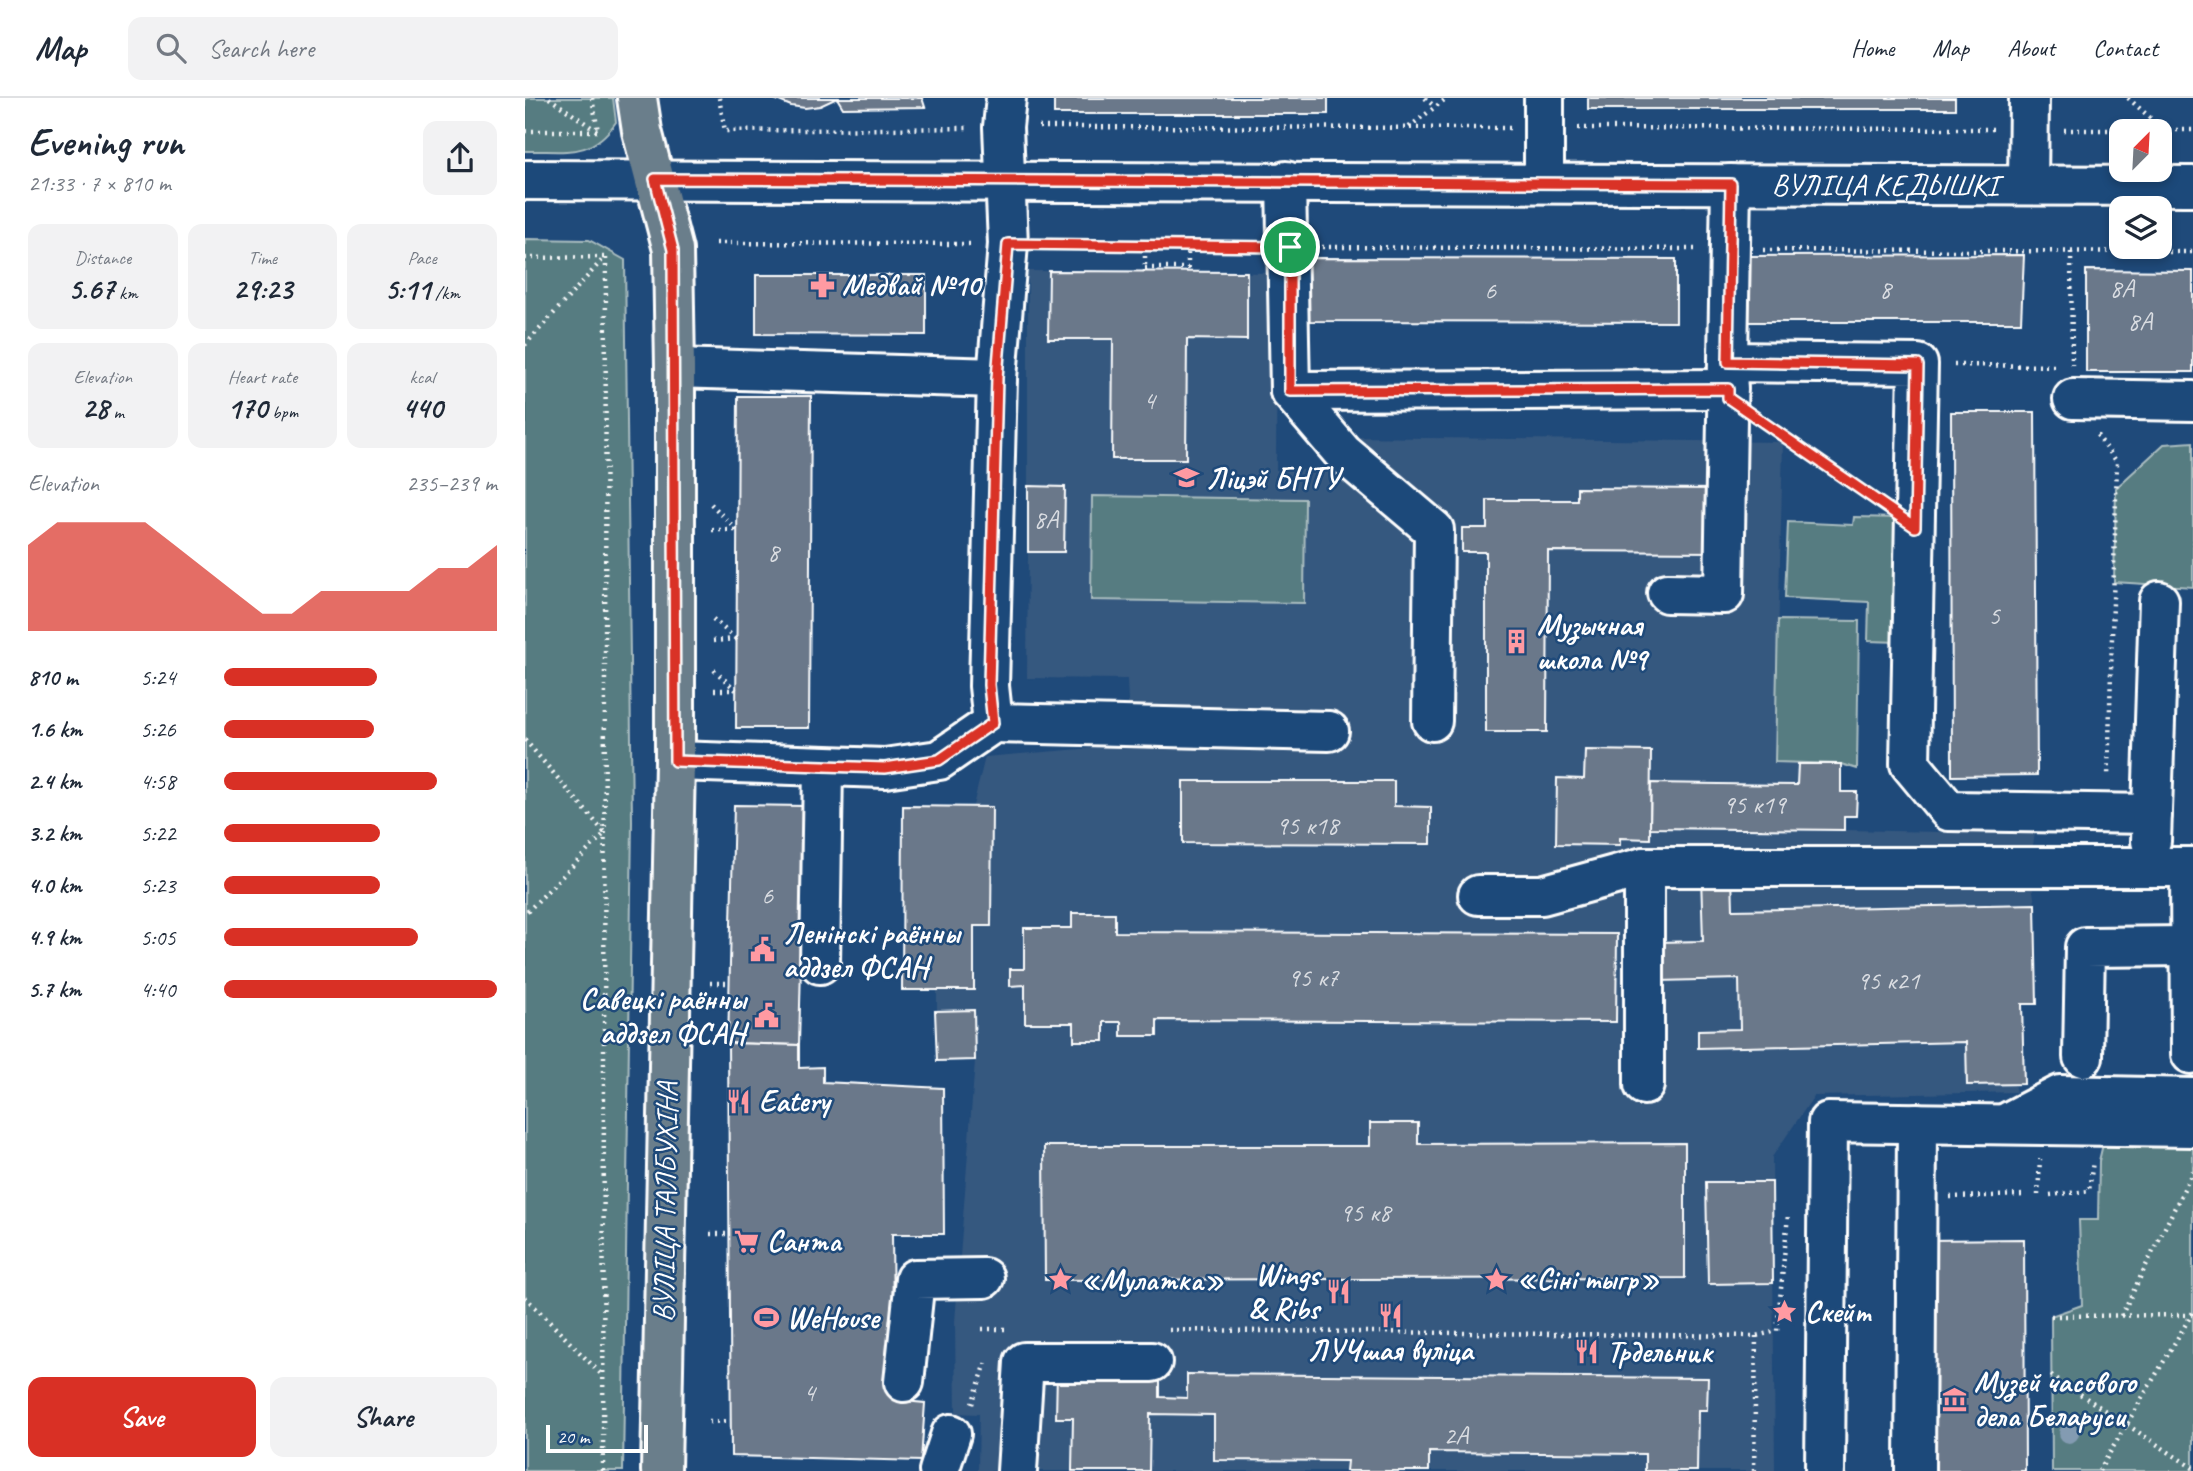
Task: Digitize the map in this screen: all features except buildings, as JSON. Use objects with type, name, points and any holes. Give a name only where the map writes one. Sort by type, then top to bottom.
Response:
[{"type":"main road","name":"ВУЛІЦА ТАЛБУХІНА","points":[[637,98],[673,250],[675,761],[661,1471]]},
{"type":"street","points":[[993,723],[989,685],[997,378],[1008,244],[1004,113]]},
{"type":"street","points":[[1544,113],[1544,183]]},
{"type":"street","points":[[2028,185],[2029,114]]},
{"type":"street","name":"ВУЛІЦА КЕДЫШКІ","points":[[525,180],[2193,186]]},
{"type":"street","points":[[1286,181],[1290,247],[1290,391],[1343,453],[1434,530],[1432,721]]},
{"type":"street","points":[[1667,593],[1724,594],[1731,184]]},
{"type":"street","points":[[1290,391],[1728,383],[1918,365],[1910,764],[1949,811],[2152,807]]},
{"type":"street","points":[[675,368],[997,378]]},
{"type":"street","points":[[2073,400],[2193,401]]},
{"type":"street","points":[[2150,867],[2159,601]]},
{"type":"street","points":[[675,761],[885,768],[939,760],[993,723],[1329,731]]},
{"type":"street","points":[[820,964],[823,766]]},
{"type":"street","points":[[1644,867],[1644,1085]]},
{"type":"street","points":[[1478,895],[1542,895],[1644,867],[2191,867],[2191,1054]]},
{"type":"street","points":[[2083,1057],[2085,947],[2190,946]]},
{"type":"street","points":[[2005,1124],[2060,1096],[2193,1098]]},
{"type":"street","points":[[1825,1471],[1828,1122],[2193,1126]]},
{"type":"street","points":[[1915,1471],[1917,1123]]},
{"type":"street","points":[[904,1382],[915,1279],[985,1278]]},
{"type":"street","points":[[1017,1471],[1024,1362],[1157,1346]]},
{"type":"street","points":[[939,1471],[961,1420]]},
{"type":"path","points":[[549,98],[598,131]]},
{"type":"path","points":[[592,98],[598,131]]},
{"type":"path","points":[[719,98],[725,131],[1004,113],[1409,128],[1544,113],[2029,114],[2109,123]]},
{"type":"path","points":[[1425,98],[1435,107]]},
{"type":"path","points":[[1409,128],[1447,98]]},
{"type":"path","points":[[2128,98],[2152,119]]},
{"type":"path","points":[[2172,130],[2193,130]]},
{"type":"path","points":[[525,131],[598,131]]},
{"type":"path","points":[[716,243],[2193,252]]},
{"type":"path","points":[[1145,246],[1145,270],[1188,268],[1188,246]]},
{"type":"path","points":[[1918,365],[2072,366],[2071,251]]},
{"type":"path","points":[[525,258],[606,257]]},
{"type":"path","points":[[525,345],[606,257]]},
{"type":"path","points":[[603,1471],[606,257]]},
{"type":"path","points":[[1728,383],[1915,527]]},
{"type":"path","points":[[2073,400],[2117,462],[2108,791],[2152,807]]},
{"type":"path","points":[[711,504],[737,530],[712,530]]},
{"type":"path","points":[[713,619],[736,639],[713,641]]},
{"type":"path","points":[[714,670],[736,690],[714,690]]},
{"type":"path","points":[[525,740],[605,834]]},
{"type":"path","points":[[525,915],[605,834]]},
{"type":"path","points":[[710,983],[730,983]]},
{"type":"path","points":[[2050,1195],[2089,1191],[2094,1153]]},
{"type":"path","points":[[2039,1195],[2040,1168]]},
{"type":"path","points":[[2121,1316],[2193,1171]]},
{"type":"path","points":[[1916,1198],[2026,1195]]},
{"type":"path","points":[[710,1234],[729,1234]]},
{"type":"path","points":[[525,1297],[603,1377]]},
{"type":"path","points":[[2051,1316],[2192,1314]]},
{"type":"path","points":[[2099,1471],[2192,1314]]},
{"type":"path","points":[[982,1329],[1024,1329]]},
{"type":"path","points":[[992,1342],[997,1329]]},
{"type":"path","points":[[1157,1346],[1756,1336],[1754,1471]]},
{"type":"path","points":[[961,1420],[988,1354]]},
{"type":"path","points":[[2051,1375],[2193,1468]]},
{"type":"path","points":[[709,1422],[731,1421]]},
{"type":"shaded area","points":[[1028,271],[1277,273],[1276,470],[1342,470],[1345,437],[1783,442],[1775,762],[1841,764],[1841,791],[1857,792],[1856,816],[1844,817],[1844,830],[2035,834],[2029,866],[2035,904],[2037,1004],[2022,1005],[2024,1084],[2014,1084],[2016,1092],[1814,1096],[1772,1157],[1775,1471],[978,1471],[979,1414],[956,1413],[955,1322],[975,1061],[937,1061],[937,991],[902,990],[903,806],[973,806],[985,757],[1130,745],[1127,679],[1027,678],[1028,552],[1064,552],[1065,488],[1028,486]]},
{"type":"green space","points":[[525,98],[613,98],[616,122],[597,142],[587,147],[565,151],[525,151]]},
{"type":"green space","points":[[525,239],[589,240],[625,260],[632,821],[623,1471],[525,1471]]},
{"type":"green space","points":[[2193,442],[2193,587],[2114,582],[2116,488],[2164,444]]},
{"type":"green space","points":[[1092,496],[1305,499],[1304,603],[1091,600]]},
{"type":"green space","points":[[1854,517],[1903,518],[1899,642],[1868,641],[1869,602],[1785,598],[1788,522],[1853,525]]},
{"type":"green space","points":[[1778,620],[1859,621],[1857,769],[1841,764],[1775,762]]},
{"type":"green space","points":[[2104,1140],[2193,1142],[2193,1471],[2052,1471],[2051,1316],[2082,1305],[2079,1220],[2098,1220],[2099,1161]]},
{"type":"place","name":"Медвай №10","points":[[822,285]]},
{"type":"place","name":"Ліцэй БНТУ","points":[[1186,478]]},
{"type":"place","name":"Музычная школа №9","points":[[1517,642]]},
{"type":"place","name":"Ленінскі раённы аддзел ФСАН","points":[[763,950]]},
{"type":"place","name":"Савецкі раённы аддзел ФСАН","points":[[766,1016]]},
{"type":"place","name":"Eatery","points":[[739,1101]]},
{"type":"place","name":"Санта","points":[[747,1241]]},
{"type":"place","name":"«Сіні тыгр»","points":[[1497,1279]]},
{"type":"place","name":"«Мулатка»","points":[[1061,1280]]},
{"type":"place","name":"Wings & Ribs","points":[[1339,1292]]},
{"type":"place","name":"Скейт","points":[[1785,1312]]},
{"type":"place","name":"ЛУЧшая вуліца","points":[[1390,1315]]},
{"type":"place","name":"WeHouse","points":[[767,1318]]},
{"type":"place","name":"Трдельник","points":[[1587,1352]]},
{"type":"place","name":"Музей часового дела Беларуси","points":[[1954,1399]]},
{"type":"route","points":[[655,179],[1731,184],[1728,362],[1918,365],[1915,527],[1728,398],[1728,389],[1290,391],[1290,247],[1008,244],[997,378],[989,685],[993,723],[939,760],[885,768],[675,761],[673,250],[655,179]]}]
